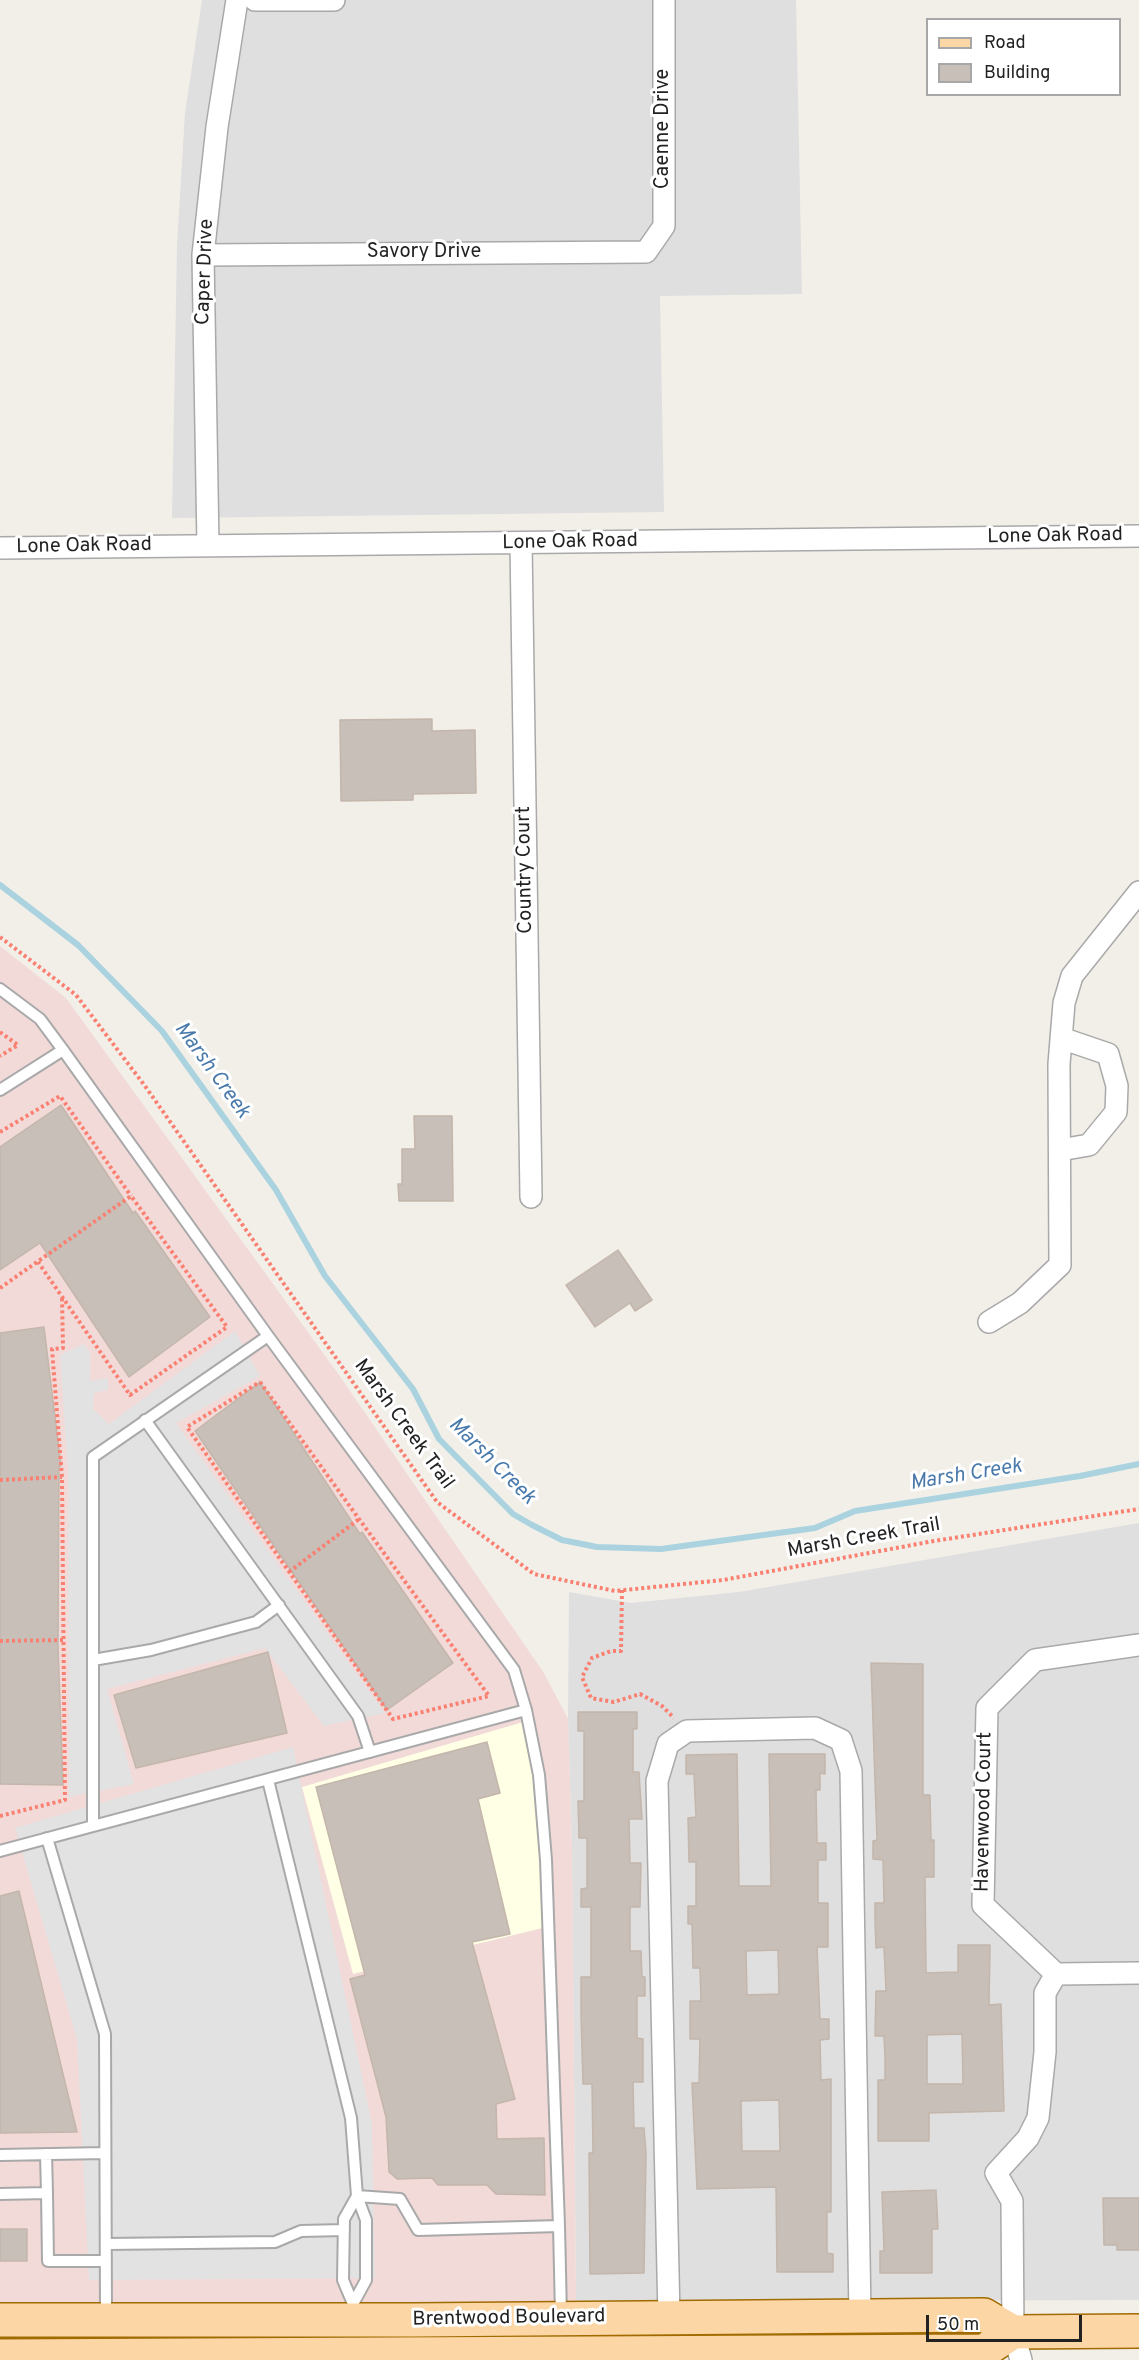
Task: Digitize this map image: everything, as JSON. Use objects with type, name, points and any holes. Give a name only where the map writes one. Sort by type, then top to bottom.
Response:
[{"type":"main road","name":"Brentwood Boulevard","points":[[0,2320],[106,2320],[354,2311],[414,2320],[984,2314],[1013,2351]]},
{"type":"main road","points":[[292,2354],[314,2336],[346,2334],[353,2327],[354,2311]]},
{"type":"main road","points":[[355,2357],[356,2344],[361,2338],[368,2335],[394,2335],[414,2320]]},
{"type":"main road","points":[[1013,2351],[1139,2331]]},
{"type":"main road","name":"Brentwood Boulevard","points":[[0,2356],[80,2358],[292,2354],[414,2357],[1013,2351]]},
{"type":"street","name":"Caper Drive","points":[[208,546],[203,255],[217,127],[237,0]]},
{"type":"street","points":[[255,0],[334,0]]},
{"type":"street","name":"Caenne Drive","points":[[646,252],[664,226],[664,0]]},
{"type":"street","name":"Savory Drive","points":[[203,255],[646,252]]},
{"type":"street","name":"Lone Oak Road","points":[[0,548],[1139,536]]},
{"type":"street","name":"Country Court","points":[[521,543],[531,1197]]},
{"type":"street","points":[[989,1322],[1020,1303],[1060,1264],[1061,1038],[1064,1003],[1071,976],[1139,892]]},
{"type":"street","points":[[1060,1150],[1089,1144],[1116,1112],[1117,1086],[1108,1054],[1061,1038]]},
{"type":"street","name":"Havenwood Court","points":[[1056,1974],[983,1905],[987,1708],[1035,1660],[1139,1644]]},
{"type":"street","points":[[669,2317],[657,1781],[668,1744],[687,1731],[815,1728],[842,1740],[851,1771],[860,2314]]},
{"type":"street","points":[[1013,2351],[1012,2201],[996,2173],[1028,2138],[1038,2118],[1045,2052],[1045,1993],[1056,1974],[1139,1973]]},
{"type":"lane","points":[[0,989],[40,1018],[268,1336],[514,1670],[526,1710],[539,1775],[546,1860],[561,2319]]},
{"type":"lane","points":[[0,1090],[63,1050]]},
{"type":"lane","points":[[93,1826],[93,1457],[268,1336]]},
{"type":"lane","points":[[145,1420],[358,1716],[370,1752]]},
{"type":"lane","points":[[93,1660],[152,1650],[256,1622],[279,1605]]},
{"type":"lane","points":[[0,1851],[526,1710]]},
{"type":"lane","points":[[268,1780],[351,2118],[357,2196],[366,2220],[366,2280],[354,2311]]},
{"type":"lane","points":[[47,1838],[105,2034],[106,2320]]},
{"type":"lane","points":[[0,2155],[105,2153]]},
{"type":"lane","points":[[46,2154],[48,2261],[106,2261]]},
{"type":"lane","points":[[0,2194],[47,2193]]},
{"type":"lane","points":[[357,2196],[400,2199],[418,2230],[559,2226]]},
{"type":"lane","points":[[354,2311],[343,2280],[344,2218],[357,2196]]},
{"type":"lane","points":[[106,2244],[275,2242],[301,2231],[344,2230]]},
{"type":"path","name":"Marsh Creek Trail","points":[[0,937],[76,995],[146,1086],[437,1502],[534,1574],[622,1590],[723,1580],[934,1542],[1139,1509]]},
{"type":"path","points":[[0,1032],[18,1046],[0,1056]]},
{"type":"path","points":[[0,1132],[60,1096],[227,1327],[130,1395],[38,1262]]},
{"type":"path","points":[[0,1288],[131,1196]]},
{"type":"path","points":[[0,1816],[65,1800],[62,1477],[52,1349],[63,1348],[62,1296]]},
{"type":"path","points":[[260,1382],[489,1696],[393,1719],[289,1572],[187,1427],[260,1382]]},
{"type":"path","points":[[0,1480],[62,1477]]},
{"type":"path","points":[[289,1572],[359,1519]]},
{"type":"path","points":[[622,1590],[621,1651],[611,1651],[592,1658],[582,1677],[591,1698],[614,1702],[640,1694],[662,1706],[687,1731]]},
{"type":"path","points":[[0,1641],[64,1640]]},
{"type":"shaded area","points":[[202,0],[796,0],[802,294],[660,296],[664,512],[172,518],[177,245],[185,113]]},
{"type":"shaded area","points":[[0,946],[66,998],[339,1375],[544,1673],[568,1719],[572,1850],[576,2302],[0,2312]]},
{"type":"shaded area","points":[[235,1331],[260,1376],[176,1423],[385,1713],[324,1726],[265,1648],[107,1689],[134,1784],[69,1797],[68,1473],[60,1355],[84,1344],[90,1352],[90,1381],[108,1378],[108,1390],[94,1393],[93,1409],[109,1424]]},
{"type":"shaded area","points":[[1139,1523],[1139,2300],[576,2302],[572,1850],[568,1719],[569,1592],[631,1603],[739,1592]]},
{"type":"shaded area","points":[[523,1722],[540,1808],[555,1925],[353,1974],[302,1787]]},
{"type":"shaded area","points":[[293,1747],[372,2124],[375,2278],[89,2280],[77,2039],[15,1828]]},
{"type":"building","points":[[432,719],[432,731],[475,730],[476,793],[413,794],[413,800],[341,801],[340,720]]},
{"type":"building","points":[[61,1105],[133,1213],[135,1211],[210,1317],[129,1377],[40,1243],[0,1270],[0,1147]]},
{"type":"building","points":[[414,1116],[452,1116],[453,1201],[399,1201],[398,1184],[402,1184],[402,1149],[415,1149]]},
{"type":"building","points":[[618,1250],[652,1300],[635,1311],[630,1303],[595,1327],[566,1285]]},
{"type":"building","points":[[44,1327],[61,1466],[59,1466],[58,1646],[63,1785],[0,1784],[0,1333]]},
{"type":"building","points":[[260,1382],[360,1534],[362,1532],[453,1663],[387,1710],[195,1431]]},
{"type":"building","points":[[268,1652],[287,1733],[136,1768],[114,1695]]},
{"type":"building","points":[[871,1663],[923,1664],[923,1795],[930,1795],[931,1840],[934,1840],[934,1877],[925,1877],[926,1973],[958,1972],[958,1945],[990,1945],[989,2005],[1001,2004],[1004,2111],[929,2113],[929,2141],[878,2141],[878,2080],[885,2080],[885,2057],[884,2036],[875,2036],[876,1991],[886,1991],[884,1947],[876,1948],[875,1903],[884,1903],[883,1860],[873,1859],[873,1841],[877,1840]],"holes":[[[962,2034],[963,2084],[927,2084],[927,2035]]]},
{"type":"building","points":[[578,1712],[637,1712],[637,1729],[633,1729],[633,1772],[639,1772],[642,1819],[629,1819],[630,1863],[641,1863],[640,1907],[630,1907],[630,1951],[641,1951],[642,1977],[645,1977],[645,1996],[637,1996],[637,2038],[643,2039],[643,2082],[633,2082],[634,2128],[644,2128],[646,2153],[644,2273],[590,2274],[589,2153],[593,2153],[592,2084],[583,2084],[581,1977],[591,1977],[591,1907],[581,1907],[581,1889],[587,1888],[587,1838],[579,1838],[578,1801],[584,1801],[584,1731],[578,1731]]},
{"type":"building","points":[[487,1742],[500,1793],[478,1799],[510,1934],[472,1942],[515,2099],[496,2104],[497,2139],[544,2138],[545,2195],[496,2194],[487,2185],[438,2185],[432,2178],[397,2179],[389,2172],[386,2117],[350,1979],[365,1975],[316,1787]]},
{"type":"building","points":[[737,1754],[739,1886],[771,1886],[769,1754],[825,1754],[825,1774],[820,1773],[820,1790],[816,1790],[817,1843],[826,1843],[826,1860],[818,1860],[818,1903],[828,1903],[828,1947],[817,1947],[820,2019],[829,2019],[829,2039],[820,2040],[821,2080],[831,2079],[831,2212],[827,2212],[827,2253],[833,2254],[833,2272],[777,2272],[776,2187],[697,2189],[692,2083],[699,2083],[700,2039],[690,2039],[690,2001],[701,2001],[700,1968],[693,1968],[692,1924],[688,1924],[688,1906],[696,1906],[696,1862],[689,1862],[688,1818],[696,1817],[694,1774],[686,1774],[686,1755]],"holes":[[[778,1950],[779,1994],[747,1995],[746,1951]],[[779,2100],[780,2151],[742,2151],[741,2101]]]},
{"type":"building","points":[[19,1891],[77,2132],[0,2133],[0,1896]]},
{"type":"building","points":[[936,2190],[938,2229],[932,2229],[932,2273],[880,2273],[880,2251],[884,2251],[882,2192]]},
{"type":"building","points":[[1103,2198],[1139,2198],[1139,2250],[1117,2250],[1117,2245],[1104,2245]]},
{"type":"building","points":[[0,2229],[27,2229],[27,2261],[0,2261]]},
{"type":"waterway","name":"Marsh Creek","points":[[0,885],[78,945],[162,1031],[276,1190],[325,1276],[413,1389],[439,1439],[513,1514],[532,1525],[562,1540],[597,1547],[661,1549],[815,1528],[855,1511],[1080,1476],[1139,1464]]}]
